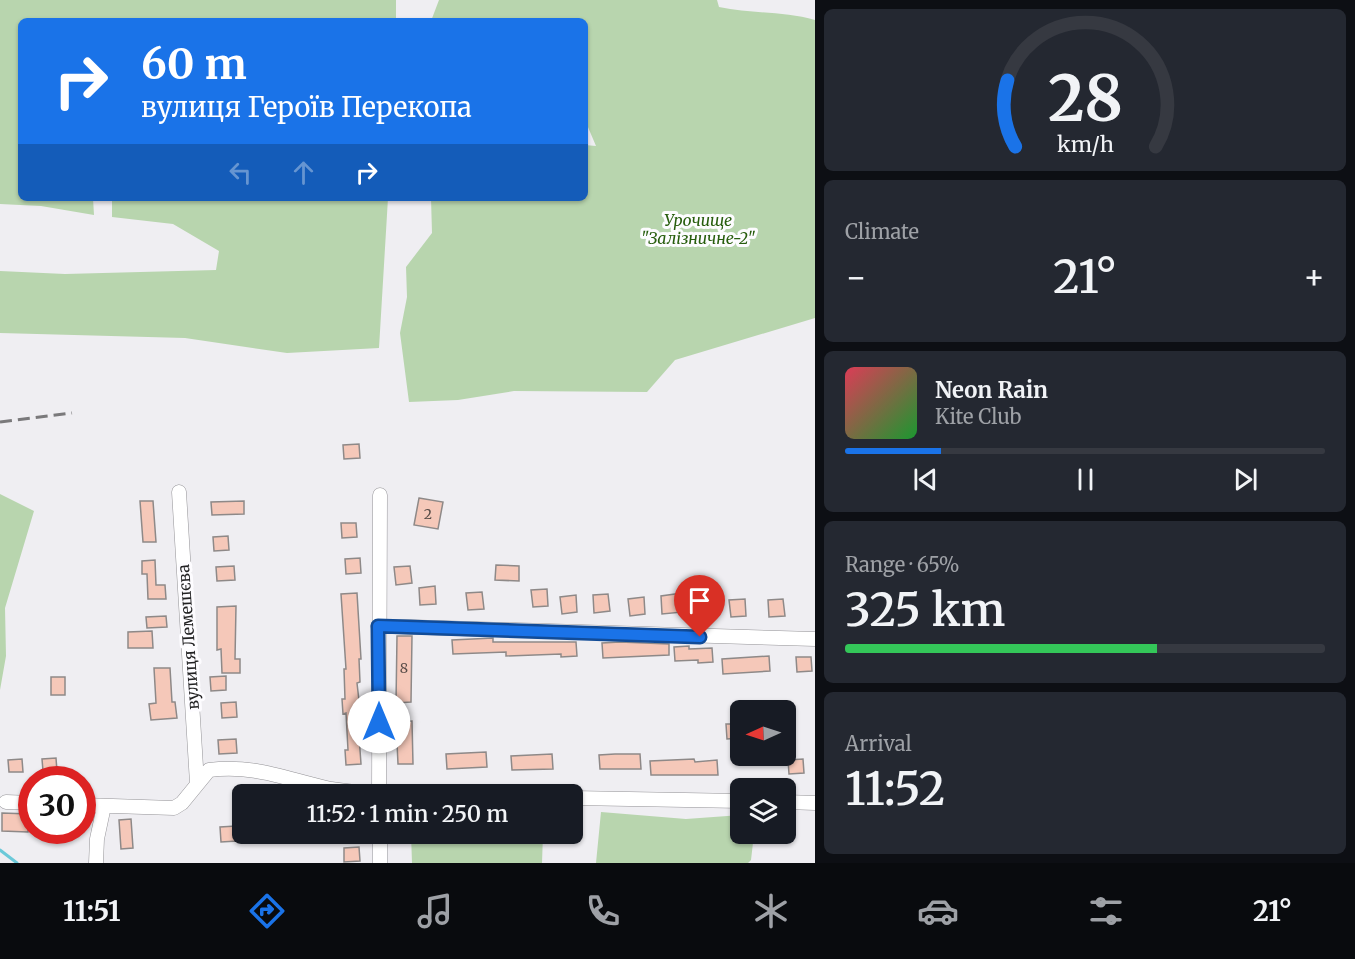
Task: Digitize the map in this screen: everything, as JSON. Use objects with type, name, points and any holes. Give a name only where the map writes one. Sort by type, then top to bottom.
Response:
[{"type":"street","name":"вулиця Лемешєва","points":[[179,492],[200,779]]},
{"type":"street","points":[[379,784],[380,495]]},
{"type":"street","points":[[378,626],[815,639]]},
{"type":"street","points":[[96,806],[174,808],[182,803],[209,770],[250,769],[281,774],[314,784]]},
{"type":"street","points":[[583,798],[730,801]]},
{"type":"street","points":[[6,802],[18,802]]},
{"type":"street","points":[[796,802],[815,803]]},
{"type":"street","points":[[96,863],[97,839],[104,806]]},
{"type":"street","points":[[380,844],[380,863]]},
{"type":"green space","points":[[0,0],[396,0],[396,18],[18,18],[18,201],[93,201],[94,215],[41,206],[0,204]]},
{"type":"green space","name":"Урочище \"Залізничне-2\"","points":[[439,0],[717,0],[719,7],[815,20],[815,318],[675,360],[647,392],[514,391],[458,400],[409,402],[400,333],[407,297],[406,267],[432,233],[431,201],[588,201],[588,145],[596,146],[588,127],[588,18],[432,18]]},
{"type":"green space","points":[[112,201],[388,201],[379,348],[287,353],[185,338],[0,333],[0,271],[65,274],[216,270],[219,251],[173,224],[112,217]]},
{"type":"green space","points":[[0,494],[34,511],[5,608],[6,656],[0,690]]},
{"type":"green space","points":[[601,812],[686,819],[730,816],[730,844],[753,844],[751,860],[748,863],[596,863]]},
{"type":"green space","points":[[411,844],[543,844],[542,863],[412,863]]},
{"type":"building","points":[[359,444],[360,458],[344,459],[343,445]]},
{"type":"building","points":[[419,498],[443,502],[438,529],[414,525]]},
{"type":"building","points":[[140,501],[153,501],[156,542],[143,542]]},
{"type":"building","points":[[244,501],[244,514],[212,515],[211,502]]},
{"type":"building","points":[[341,523],[356,523],[357,537],[342,538]]},
{"type":"building","points":[[228,536],[229,550],[214,551],[213,537]]},
{"type":"building","points":[[360,558],[361,573],[346,574],[345,559]]},
{"type":"building","points":[[155,560],[156,585],[165,585],[166,599],[148,599],[147,574],[142,574],[142,561]]},
{"type":"building","points":[[496,565],[519,566],[519,581],[495,580]]},
{"type":"building","points":[[234,566],[235,580],[217,581],[216,567]]},
{"type":"building","points":[[410,566],[412,583],[396,585],[394,567]]},
{"type":"building","points":[[435,586],[436,604],[420,605],[419,588]]},
{"type":"building","points":[[547,589],[548,606],[533,607],[531,590]]},
{"type":"building","points":[[696,591],[697,616],[682,617],[682,612],[662,614],[661,596]]},
{"type":"building","points":[[482,592],[484,609],[468,610],[466,593]]},
{"type":"building","points":[[357,593],[361,659],[359,659],[360,682],[357,683],[363,736],[359,736],[361,764],[346,765],[345,750],[348,750],[346,713],[343,714],[342,699],[345,699],[344,669],[346,669],[341,594]]},
{"type":"building","points":[[608,594],[610,611],[594,613],[593,595]]},
{"type":"building","points":[[576,595],[577,612],[562,614],[560,597]]},
{"type":"building","points":[[644,597],[645,614],[630,616],[628,599]]},
{"type":"building","points":[[745,599],[746,616],[731,617],[729,600]]},
{"type":"building","points":[[783,599],[785,616],[769,617],[768,600]]},
{"type":"building","points":[[236,606],[235,659],[240,659],[240,673],[222,673],[221,649],[217,650],[217,607]]},
{"type":"building","points":[[166,616],[167,627],[147,628],[146,617]]},
{"type":"building","points":[[152,631],[153,648],[128,648],[128,632]]},
{"type":"building","points":[[397,636],[412,636],[411,702],[396,703]]},
{"type":"building","points":[[493,638],[493,642],[576,642],[577,656],[561,657],[561,654],[506,656],[506,652],[453,654],[452,640]]},
{"type":"building","points":[[602,643],[669,644],[669,655],[603,658]]},
{"type":"building","points":[[689,646],[689,649],[712,648],[713,662],[675,661],[674,647]]},
{"type":"building","points":[[769,656],[770,671],[723,674],[722,659]]},
{"type":"building","points":[[796,657],[811,657],[812,671],[797,672]]},
{"type":"building","points":[[154,668],[170,668],[172,702],[175,702],[177,718],[151,720],[149,704],[156,703]]},
{"type":"building","points":[[226,676],[226,690],[211,691],[210,677]]},
{"type":"building","points":[[51,677],[65,677],[65,695],[51,695]]},
{"type":"building","points":[[236,702],[237,717],[222,718],[221,703]]},
{"type":"building","points":[[412,721],[413,764],[398,764],[396,722]]},
{"type":"building","points":[[726,724],[730,724],[730,739],[727,739]]},
{"type":"building","points":[[236,739],[237,753],[219,754],[218,740]]},
{"type":"building","points":[[486,752],[487,767],[447,769],[446,754]]},
{"type":"building","points":[[552,754],[553,769],[512,770],[511,756]]},
{"type":"building","points":[[640,754],[641,769],[600,769],[599,755]]},
{"type":"building","points":[[56,758],[57,766],[43,766],[42,759]]},
{"type":"building","points":[[22,759],[23,766],[18,766],[18,772],[9,772],[8,760]]},
{"type":"building","points":[[694,759],[695,762],[717,760],[718,775],[651,775],[650,761]]},
{"type":"building","points":[[796,759],[803,759],[804,773],[789,774],[788,766],[796,766]]},
{"type":"building","points":[[2,813],[18,814],[18,832],[2,831]]},
{"type":"building","points":[[131,819],[133,848],[121,849],[119,820]]},
{"type":"building","points":[[232,826],[232,841],[221,842],[220,827]]},
{"type":"building","points":[[359,847],[360,861],[344,862],[344,848]]},
{"type":"waterway","points":[[0,850],[17,863]]},
{"type":"railway","points":[[0,422],[72,413]]},
{"type":"route","points":[[379,722],[378,626],[700,637]]}]
